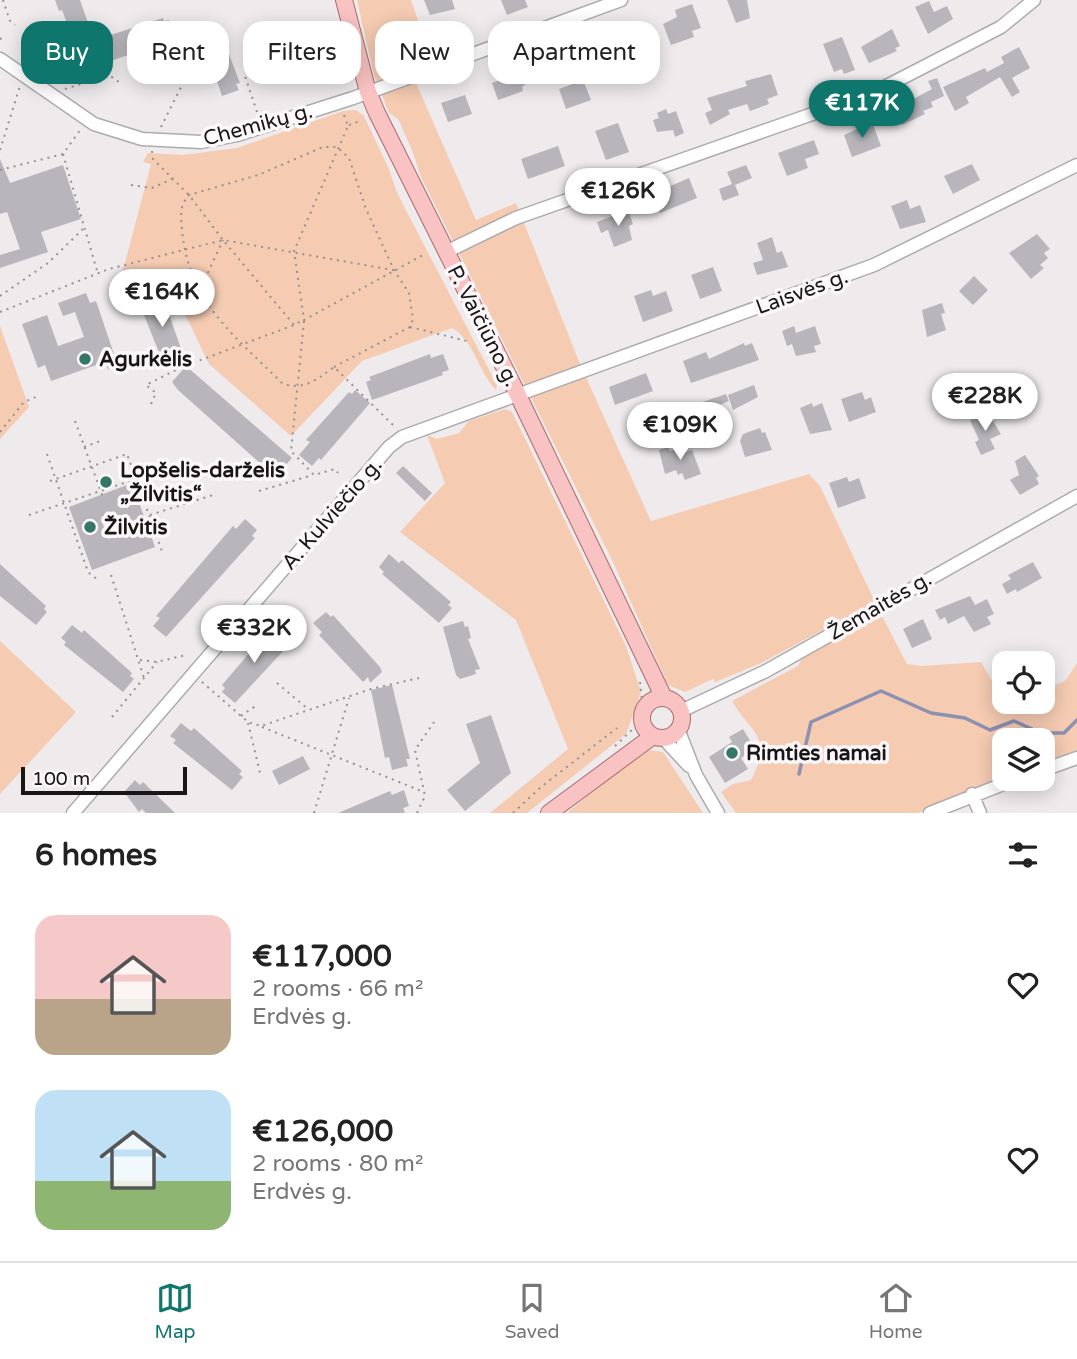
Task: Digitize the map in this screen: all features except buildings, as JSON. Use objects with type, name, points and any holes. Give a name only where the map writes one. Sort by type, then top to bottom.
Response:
[{"type":"main road","name":"P. Vaičiūno g.","points":[[344,0],[368,92],[639,647],[655,697]]},
{"type":"main road","points":[[549,813],[605,768],[659,735],[684,709],[671,700],[655,697],[642,718],[659,735]]},
{"type":"street","name":"Chemikų g.","points":[[34,84],[94,124],[153,145],[218,140],[368,92],[621,0]]},
{"type":"street","points":[[446,252],[516,218],[875,92],[1001,27],[1034,0]]},
{"type":"street","name":"Chemikų g.","points":[[0,59],[21,75]]},
{"type":"street","name":"Laisvės g.","points":[[517,393],[874,265],[1077,165]]},
{"type":"street","name":"A. Kulviečio g.","points":[[73,813],[402,437],[517,393]]},
{"type":"street","name":"Žemaitės g.","points":[[684,709],[765,671],[1077,496]]},
{"type":"street","points":[[659,735],[696,775],[718,813]]},
{"type":"street","points":[[1055,766],[1077,758]]},
{"type":"street","points":[[930,813],[992,787]]},
{"type":"street","points":[[972,794],[981,813]]},
{"type":"path","points":[[3,0],[15,25]]},
{"type":"path","points":[[0,38],[5,42]]},
{"type":"path","points":[[113,78],[122,84]]},
{"type":"path","points":[[0,150],[22,84]]},
{"type":"path","points":[[64,90],[82,84]]},
{"type":"path","points":[[183,84],[153,145],[153,159],[190,195],[223,240],[294,325]]},
{"type":"path","points":[[248,84],[258,115]]},
{"type":"path","points":[[341,109],[348,126]]},
{"type":"path","points":[[314,475],[292,451],[304,320],[295,251],[337,147],[348,126],[360,121]]},
{"type":"path","points":[[0,170],[63,153],[82,129]]},
{"type":"path","points":[[411,327],[413,318],[409,293],[394,270],[366,209],[349,158],[337,147],[323,147],[258,175],[190,195],[180,211],[184,252],[199,293],[212,313],[283,384],[297,388],[313,382],[334,367],[411,327],[471,342]]},
{"type":"path","points":[[63,153],[98,274]]},
{"type":"path","points":[[131,185],[152,188],[173,178]]},
{"type":"path","points":[[0,296],[48,262],[85,226]]},
{"type":"path","points":[[0,312],[98,274],[223,240],[394,270]]},
{"type":"path","points":[[199,293],[223,240]]},
{"type":"path","points":[[150,404],[156,393],[146,385],[182,368],[294,325],[425,254]]},
{"type":"path","points":[[334,367],[398,430]]},
{"type":"path","points":[[0,432],[24,402],[36,397]]},
{"type":"path","points":[[75,421],[104,500]]},
{"type":"path","points":[[84,447],[103,440]]},
{"type":"path","points":[[47,454],[88,572],[98,579]]},
{"type":"path","points":[[50,481],[127,454],[163,554]]},
{"type":"path","points":[[259,491],[335,470],[338,473]]},
{"type":"path","points":[[29,515],[136,479],[182,505]]},
{"type":"path","points":[[149,515],[212,495]]},
{"type":"path","points":[[111,575],[144,678]]},
{"type":"path","points":[[139,659],[157,663],[186,655]]},
{"type":"path","points":[[112,718],[157,663]]},
{"type":"path","points":[[192,674],[248,722],[424,792]]},
{"type":"path","points":[[261,726],[349,697],[419,678]]},
{"type":"path","points":[[277,683],[309,710]]},
{"type":"path","points":[[676,695],[684,709],[688,724],[659,735],[638,707],[655,697],[676,695]]},
{"type":"path","points":[[316,812],[349,697]]},
{"type":"path","points":[[241,716],[257,705]]},
{"type":"path","points":[[248,722],[261,777]]},
{"type":"path","points":[[417,813],[424,792],[415,750],[434,722]]},
{"type":"path","points":[[513,813],[541,786],[617,728]]},
{"type":"shaded area","points":[[357,0],[411,0],[418,21],[375,21],[375,78]]},
{"type":"shaded area","points":[[378,84],[416,84],[476,220],[516,203],[580,364],[651,521],[809,474],[820,486],[875,602],[759,664],[715,682],[713,679],[685,692],[668,685],[613,562],[421,177],[398,119],[389,113]]},
{"type":"shaded area","points":[[356,110],[364,116],[389,169],[397,193],[497,385],[496,390],[466,340],[452,328],[362,361],[291,436],[209,364],[167,277],[122,274],[151,164],[143,162],[148,153],[183,155],[237,148],[343,111]]},
{"type":"shaded area","points":[[0,326],[29,407],[0,439]]},
{"type":"shaded area","points":[[505,409],[512,412],[626,646],[641,692],[626,734],[527,813],[490,813],[568,749],[516,620],[400,532],[445,483],[427,435],[437,439],[459,433],[469,421]]},
{"type":"shaded area","points":[[880,612],[907,664],[922,666],[981,662],[992,681],[992,714],[1055,714],[1055,686],[1066,680],[1077,663],[1077,754],[1055,761],[1055,728],[992,728],[992,782],[942,800],[919,813],[736,813],[721,792],[733,784],[751,780],[761,754],[758,737],[732,701],[798,666],[804,654]]},
{"type":"shaded area","points":[[0,641],[76,712],[0,794]]},
{"type":"shaded area","points":[[649,750],[663,752],[703,813],[567,813],[637,755],[640,757]]},
{"type":"waterway","points":[[799,774],[811,722],[881,691],[931,713],[965,718],[990,730],[1014,721],[1041,733],[1064,733],[1077,720]]},
{"type":"place","name":"Agurkėlis","points":[[85,359]]},
{"type":"place","name":"Lopšelis-darželis „Žilvitis“","points":[[106,482]]},
{"type":"place","name":"Žilvitis","points":[[90,527]]},
{"type":"place","name":"Rimties namai","points":[[732,753]]}]
